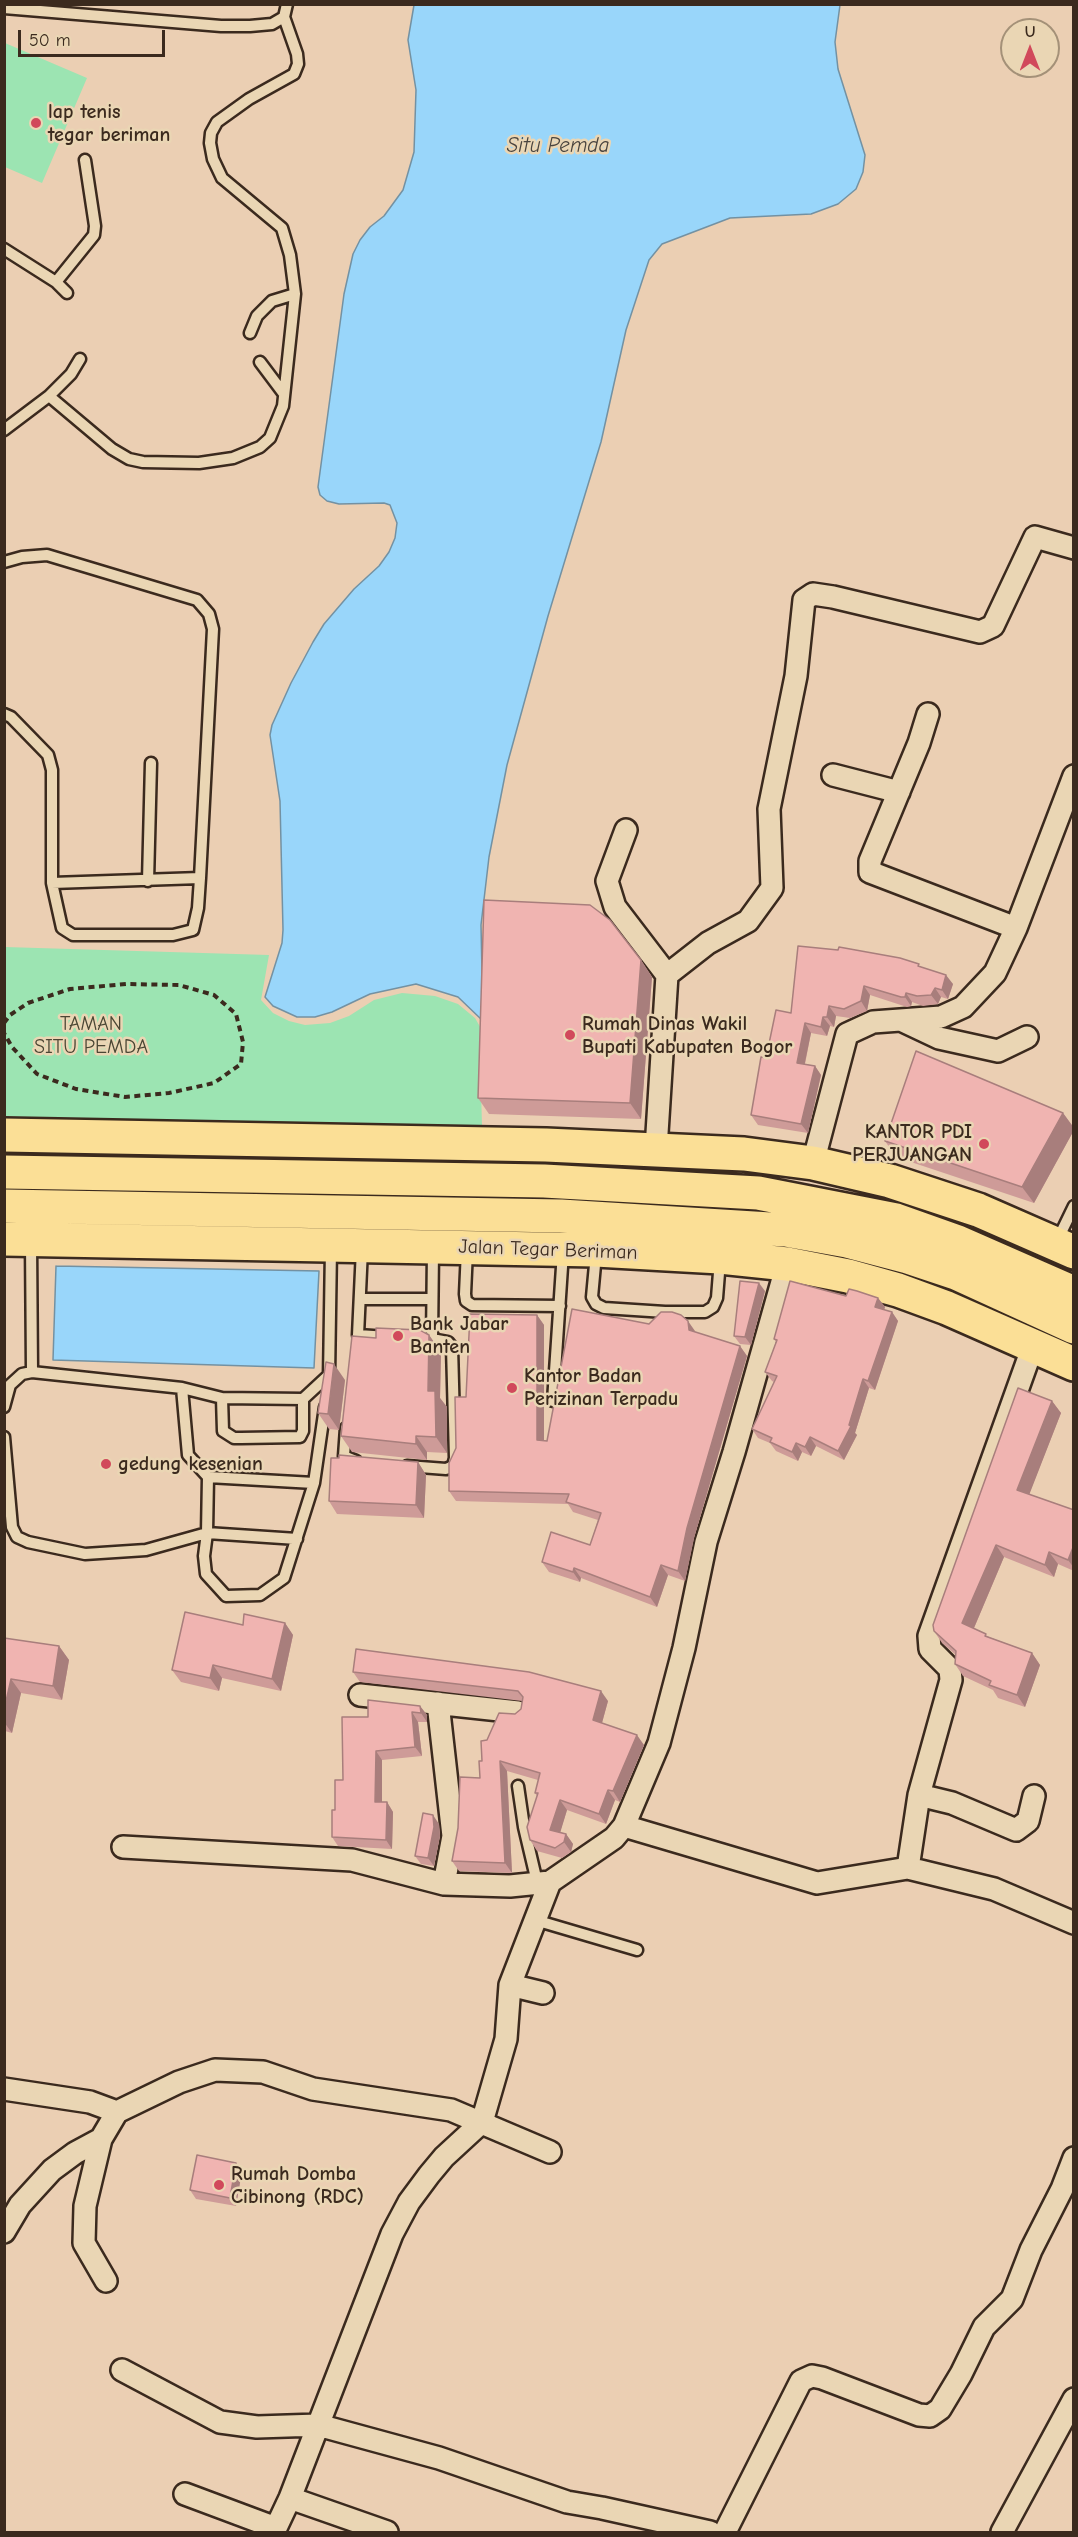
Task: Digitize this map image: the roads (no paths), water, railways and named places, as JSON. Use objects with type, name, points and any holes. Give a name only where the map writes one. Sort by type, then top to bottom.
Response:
[{"type":"main road","points":[[4,1135],[546,1145],[744,1154],[813,1163],[890,1181],[978,1210],[1065,1248]]},
{"type":"main road","points":[[544,1181],[546,1145]]},
{"type":"main road","points":[[4,1172],[544,1181],[758,1193],[896,1220],[1009,1263],[1074,1293]]},
{"type":"main road","points":[[221,1176],[221,1210]]},
{"type":"main road","points":[[18,1206],[18,1240]]},
{"type":"main road","name":"Jalan Tegar Beriman","points":[[18,1206],[221,1210],[562,1233],[786,1230],[847,1241],[908,1257],[956,1273],[1074,1327]]},
{"type":"main road","name":"Jalan Tegar Beriman","points":[[18,1240],[467,1248],[562,1233],[596,1250],[720,1257],[787,1264],[848,1276],[898,1290],[1074,1364]]},
{"type":"street","points":[[667,975],[708,943],[748,921],[772,888],[769,809],[796,676],[804,600],[813,594],[834,597],[980,632],[993,626],[1035,537],[1074,548]]},
{"type":"street","points":[[928,714],[870,861],[870,872],[1016,928]]},
{"type":"street","points":[[834,775],[899,792]]},
{"type":"street","points":[[813,1163],[847,1034],[873,1022],[941,1017],[963,1007],[995,973],[1016,928],[1074,776]]},
{"type":"street","points":[[626,830],[608,881],[615,907],[667,975],[656,1149]]},
{"type":"street","points":[[902,1021],[939,1038],[998,1051],[1027,1037]]},
{"type":"street","points":[[123,1847],[352,1860],[444,1884],[510,1886],[543,1882],[614,1838],[624,1826],[659,1743],[684,1648],[706,1542],[787,1264]]},
{"type":"street","points":[[908,1868],[919,1795],[951,1680],[950,1669],[930,1649],[929,1636],[1033,1346]]},
{"type":"street","points":[[360,1695],[518,1712]]},
{"type":"street","points":[[438,1703],[453,1836],[444,1884]]},
{"type":"street","points":[[919,1795],[952,1803],[1016,1830],[1028,1821],[1034,1796]]},
{"type":"street","points":[[624,1826],[817,1883],[908,1868],[994,1889],[1074,1923]]},
{"type":"street","points":[[185,2494],[275,2530],[290,2498],[392,2234],[409,2202],[444,2157],[482,2122],[506,2039],[510,1985],[535,1920],[543,1882]]},
{"type":"street","points":[[510,1985],[543,1993]]},
{"type":"street","points":[[105,2281],[84,2243],[85,2206],[101,2139],[117,2112],[179,2082],[215,2070],[263,2072],[313,2089],[451,2110],[550,2152]]},
{"type":"street","points":[[4,2089],[90,2102],[117,2112]]},
{"type":"street","points":[[4,2232],[20,2205],[52,2170],[75,2153],[101,2139]]},
{"type":"street","points":[[725,2532],[801,2381],[812,2376],[822,2378],[919,2415],[930,2416],[940,2409],[984,2326],[1012,2299],[1031,2250],[1062,2189],[1074,2158]]},
{"type":"street","points":[[122,2370],[220,2422],[257,2427],[318,2425],[439,2458],[555,2499],[687,2530],[710,2532]]},
{"type":"street","points":[[1002,2532],[1074,2399]]},
{"type":"street","points":[[290,2498],[387,2532]]},
{"type":"lane","points":[[49,396],[112,449],[129,459],[167,464],[200,463],[233,458],[260,447],[270,438],[278,424],[284,394],[295,294],[290,255],[282,228],[222,178],[213,159],[210,143],[211,133],[217,122],[249,99],[294,75],[298,64],[297,54],[284,16],[287,4]]},
{"type":"lane","points":[[4,8],[221,26],[272,24],[284,16]]},
{"type":"lane","points":[[56,282],[94,235],[95,226],[86,160]]},
{"type":"lane","points":[[4,249],[56,282],[67,293]]},
{"type":"lane","points":[[250,333],[257,316],[272,301],[295,294]]},
{"type":"lane","points":[[4,430],[49,396],[70,374],[80,359]]},
{"type":"lane","points":[[260,362],[284,394]]},
{"type":"lane","points":[[4,562],[22,556],[47,555],[198,600],[209,614],[213,629],[200,878],[198,908],[193,930],[173,935],[73,935],[62,928],[52,883],[52,770],[50,762],[48,755],[41,747],[11,717],[4,714]]},
{"type":"lane","points":[[148,881],[151,763]]},
{"type":"lane","points":[[52,883],[200,878]]},
{"type":"lane","points":[[1065,1248],[1074,1206]]},
{"type":"lane","points":[[553,1401],[560,1306],[562,1233]]},
{"type":"lane","points":[[18,1240],[32,1372]]},
{"type":"lane","points":[[346,1246],[360,1299],[356,1347]]},
{"type":"lane","points":[[182,1388],[188,1455],[208,1477],[207,1533],[204,1556],[206,1574],[226,1596],[260,1595],[284,1578],[314,1483],[346,1246]]},
{"type":"lane","points":[[399,1465],[446,1469],[453,1466],[455,1458],[452,1347],[448,1342],[427,1339],[434,1247]]},
{"type":"lane","points":[[467,1248],[465,1294],[466,1301],[472,1305],[560,1306]]},
{"type":"lane","points":[[596,1250],[592,1297],[596,1304],[604,1308],[665,1312],[705,1312],[713,1307],[717,1298],[720,1257]]},
{"type":"lane","points":[[360,1299],[431,1299]]},
{"type":"lane","points":[[358,1335],[400,1337]]},
{"type":"lane","points":[[4,1407],[10,1385],[22,1374],[32,1372],[182,1388],[222,1398],[303,1399],[330,1374]]},
{"type":"lane","points":[[222,1398],[223,1431],[234,1438],[300,1437],[303,1431],[303,1399]]},
{"type":"lane","points":[[348,1416],[344,1456],[352,1461],[363,1462]]},
{"type":"lane","points":[[4,1437],[12,1527],[17,1537],[28,1542],[85,1554],[146,1550],[207,1533],[297,1539]]},
{"type":"lane","points":[[208,1477],[314,1483]]},
{"type":"lane","points":[[518,1786],[524,1827],[543,1882]]},
{"type":"lane","points":[[535,1920],[637,1950]]},
{"type":"water","name":"Situ Pemda","points":[[414,5],[840,5],[835,42],[838,69],[865,155],[863,172],[856,189],[838,204],[811,214],[730,218],[662,244],[649,260],[626,330],[601,442],[548,616],[507,765],[489,857],[481,925],[483,1021],[458,997],[416,984],[370,994],[332,1012],[315,1017],[297,1017],[273,1006],[265,997],[282,943],[283,930],[280,801],[270,735],[272,725],[291,683],[324,624],[354,589],[379,566],[395,538],[397,523],[390,505],[384,503],[339,504],[327,501],[320,495],[318,487],[344,294],[353,254],[370,227],[384,216],[403,190],[414,152],[416,90],[408,40]]},
{"type":"water","points":[[56,1266],[319,1271],[314,1368],[53,1360]]},
{"type":"place","name":"lap tenis tegar beriman","points":[[36,123]]},
{"type":"place","name":"Rumah Dinas Wakil Bupati Kabupaten Bogor","points":[[570,1035]]},
{"type":"place","name":"KANTOR PDI PERJUANGAN","points":[[984,1144]]},
{"type":"place","name":"Bank Jabar Banten","points":[[398,1336]]},
{"type":"place","name":"Kantor Badan Perizinan Terpadu","points":[[512,1388]]},
{"type":"place","name":"gedung kesenian","points":[[106,1464]]},
{"type":"place","name":"Rumah Domba Cibinong (RDC)","points":[[219,2185]]},
{"type":"park label","name":"TAMAN SITU PEMDA","points":[[91,1036]]}]
